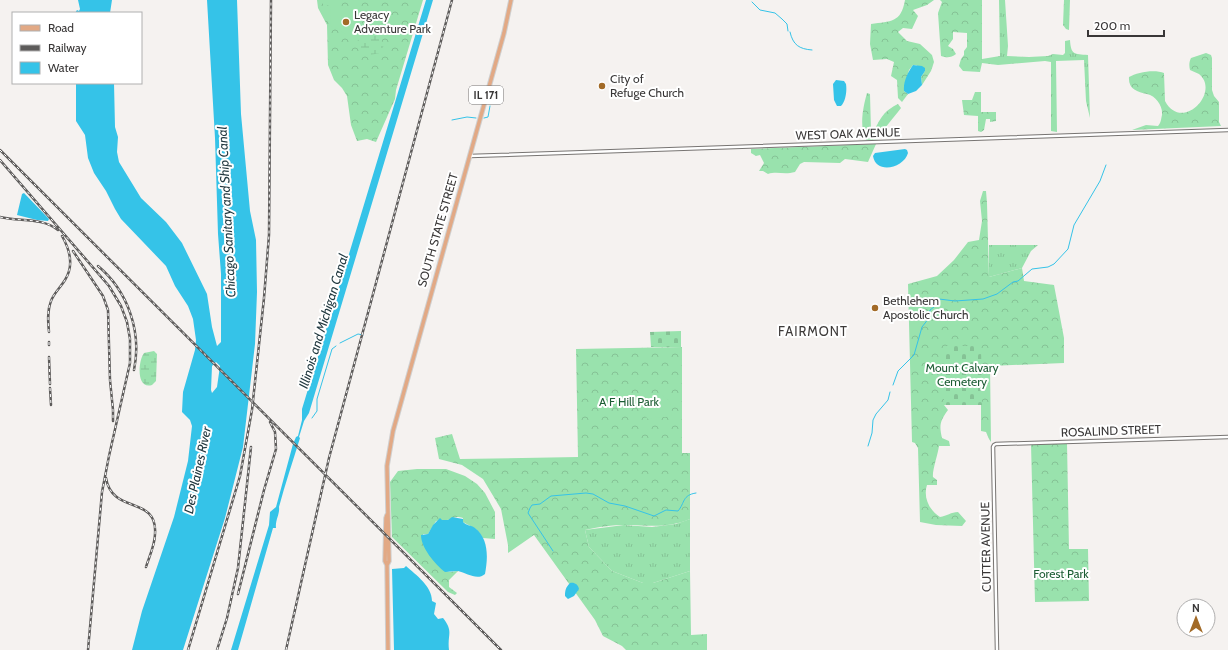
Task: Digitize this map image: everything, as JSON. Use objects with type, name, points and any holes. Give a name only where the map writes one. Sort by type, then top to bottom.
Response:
[{"type":"main road","name":"SOUTH STATE STREET","points":[[388,650],[387,564],[385,561],[387,466],[393,429],[504,33],[511,0]]},
{"type":"street","name":"WEST OAK AVENUE","points":[[469,156],[1228,130]]},
{"type":"street","name":"ROSALIND STREET","points":[[994,445],[1228,436]]},
{"type":"street","name":"CUTTER AVENUE","points":[[994,445],[997,650]]},
{"type":"green space","name":"Legacy Adventure Park","points":[[317,0],[423,0],[396,90],[395,99],[376,142],[367,139],[357,141],[351,125],[347,96],[334,80],[328,65],[327,25],[318,8]]},
{"type":"green space","name":"Legacy Adventure Park","points":[[323,0],[343,0],[341,6],[350,11],[358,12],[359,20],[364,25],[361,31],[348,35],[331,26],[330,6],[323,4]]},
{"type":"green space","points":[[905,0],[934,0],[927,5],[913,10],[918,16],[912,29],[903,28],[898,32],[907,41],[920,44],[932,55],[934,62],[931,71],[922,85],[921,77],[925,71],[916,65],[913,65],[909,70],[904,89],[904,91],[908,94],[902,102],[898,98],[897,80],[891,76],[894,62],[887,59],[873,60],[870,44],[871,24],[894,20],[901,13]]},
{"type":"green space","points":[[940,0],[982,0],[982,63],[980,72],[963,71],[959,66],[964,55],[964,51],[967,47],[967,33],[953,32],[953,39],[948,46],[953,49],[956,54],[949,57],[941,56],[938,13],[942,2]]},
{"type":"green space","points":[[999,0],[1005,0],[1008,46],[1007,56],[1029,57],[1048,56],[1053,54],[1063,55],[1065,53],[1065,41],[1070,40],[1071,49],[1074,53],[1088,55],[1090,118],[1086,101],[1084,60],[1056,61],[1057,132],[1051,131],[1051,62],[1045,61],[998,65],[982,63],[982,59],[1000,56]]},
{"type":"green space","points":[[1064,0],[1070,0],[1069,30],[1063,25]]},
{"type":"green space","points":[[369,29],[374,29],[384,45],[380,53],[370,55],[360,53],[357,41],[364,36]]},
{"type":"green space","points":[[1206,53],[1211,55],[1212,58],[1212,90],[1214,96],[1219,102],[1219,122],[1221,126],[1132,130],[1146,125],[1158,126],[1161,121],[1162,112],[1156,99],[1150,95],[1137,91],[1132,87],[1129,77],[1146,72],[1156,71],[1164,73],[1165,101],[1172,110],[1181,113],[1189,111],[1197,106],[1202,99],[1205,90],[1205,82],[1199,74],[1190,70],[1190,61],[1191,58]]},
{"type":"green space","points":[[975,92],[981,92],[981,112],[996,112],[996,121],[990,122],[990,119],[986,119],[984,130],[981,132],[978,131],[978,116],[964,115],[962,100],[972,100]]},
{"type":"green space","points":[[867,93],[870,94],[871,131],[874,131],[881,118],[889,109],[898,104],[901,108],[886,127],[879,139],[866,140],[864,135],[862,117]]},
{"type":"green space","points":[[876,144],[868,162],[845,159],[840,163],[804,162],[800,164],[795,172],[787,173],[768,174],[763,171],[759,171],[764,163],[760,155],[756,156],[751,153],[751,149]]},
{"type":"green space","points":[[983,191],[986,191],[987,203],[989,277],[1022,268],[1024,281],[1054,285],[1064,338],[1064,363],[990,366],[991,442],[986,432],[981,431],[981,346],[944,405],[948,410],[943,417],[940,426],[941,434],[942,438],[949,441],[950,446],[939,446],[933,474],[933,477],[937,480],[937,485],[927,485],[926,490],[926,499],[936,514],[940,517],[958,512],[966,521],[962,526],[936,525],[920,522],[918,448],[915,443],[912,442],[908,284],[937,276],[954,260],[968,242],[979,240],[982,221],[980,201]]},
{"type":"green space","points":[[989,245],[1038,245],[1031,251],[1022,268],[989,277]]},
{"type":"green space","points":[[681,331],[681,347],[651,347],[650,332]]},
{"type":"green space","name":"Mount Calvary Cemetery","points":[[943,346],[981,346],[982,405],[944,405]]},
{"type":"green space","name":"A F Hill Park","points":[[682,347],[682,453],[690,453],[690,519],[673,524],[658,526],[615,525],[585,530],[589,547],[612,571],[643,583],[653,583],[690,571],[691,635],[707,634],[707,650],[626,650],[622,646],[603,636],[595,620],[534,535],[508,553],[508,545],[501,509],[483,479],[462,465],[439,459],[435,438],[452,434],[460,459],[578,457],[576,349]]},
{"type":"green space","points":[[154,351],[157,354],[156,381],[152,385],[147,385],[143,383],[141,379],[140,362],[144,353]]},
{"type":"green space","points":[[644,393],[656,394],[665,397],[672,409],[672,416],[648,419],[644,415]]},
{"type":"green space","name":"Forest Park","points":[[1067,443],[1069,549],[1088,549],[1089,601],[1035,602],[1031,444]]},
{"type":"green space","points":[[417,469],[446,469],[465,476],[477,484],[485,493],[495,512],[495,539],[483,538],[476,529],[463,522],[463,518],[457,517],[449,520],[436,521],[428,534],[423,534],[424,546],[442,569],[449,572],[458,571],[449,580],[449,587],[457,593],[455,595],[448,592],[392,537],[390,482],[398,471]]},
{"type":"green space","points":[[690,519],[690,571],[653,583],[643,583],[612,571],[589,547],[585,530],[624,525],[652,527],[676,524]]},
{"type":"water","points":[[78,0],[112,0],[110,12],[76,12],[80,9]]},
{"type":"water","points":[[207,0],[237,0],[241,114],[250,211],[256,240],[257,292],[255,344],[243,447],[225,518],[183,650],[132,650],[142,611],[174,517],[188,461],[192,426],[190,420],[182,412],[183,392],[195,350],[196,340],[193,319],[188,306],[175,286],[166,266],[121,219],[106,191],[94,173],[88,158],[85,135],[76,121],[76,84],[114,84],[115,127],[118,137],[117,152],[119,162],[141,198],[166,222],[182,243],[207,294],[212,327],[217,346],[221,342],[221,274],[218,234],[215,138]],"holes":[[[216,362],[220,366],[217,387],[212,393],[212,366]]]},
{"type":"water","points":[[426,0],[433,0],[309,413],[304,421],[299,437],[300,438],[279,507],[276,528],[273,528],[238,650],[231,650],[269,525],[270,512],[276,507],[293,444],[298,436],[302,420],[302,409]]},
{"type":"water","points":[[913,65],[922,66],[925,68],[925,71],[921,77],[922,85],[916,91],[908,94],[904,91],[904,84]]},
{"type":"water","points":[[836,80],[844,81],[846,84],[846,95],[841,106],[837,106],[834,100],[833,84]]},
{"type":"water","points":[[905,149],[908,153],[896,166],[879,166],[875,162],[873,156],[875,153]]},
{"type":"water","points":[[24,193],[49,219],[48,221],[17,215],[22,194]]},
{"type":"water","points":[[452,517],[463,519],[463,522],[480,532],[485,543],[487,555],[485,574],[482,576],[475,577],[458,571],[445,572],[437,565],[423,545],[421,535],[428,534],[433,525],[440,518],[442,520],[448,520]]},
{"type":"water","points":[[406,566],[419,577],[429,590],[432,601],[436,603],[434,614],[438,619],[443,618],[449,630],[449,650],[394,650],[392,569],[404,568]]},
{"type":"water","points":[[570,583],[576,584],[579,589],[574,596],[568,599],[565,596],[565,592]]},
{"type":"waterway","points":[[752,2],[760,10],[775,13],[787,24],[788,31]]},
{"type":"waterway","points":[[790,32],[797,46],[812,50]]},
{"type":"waterway","points":[[484,118],[488,117],[490,106]]},
{"type":"waterway","points":[[452,120],[467,117],[476,118]]},
{"type":"waterway","points":[[893,385],[898,371],[914,355],[922,327],[929,318],[930,310],[934,307],[933,302],[939,299],[955,301],[983,299],[997,294],[1013,282],[1018,281],[1032,269],[1048,267],[1054,264],[1068,249],[1074,225],[1100,181],[1106,165]]},
{"type":"waterway","points":[[340,343],[358,334],[363,335]]},
{"type":"waterway","points":[[312,418],[317,411],[317,399],[332,349],[336,346]]},
{"type":"waterway","points":[[868,446],[872,433],[873,420],[888,400],[890,392]]},
{"type":"waterway","points":[[553,551],[528,513],[532,505],[540,504],[551,496],[586,493],[593,494],[609,503],[625,506],[654,516],[666,510],[678,511],[686,497],[696,493]]},
{"type":"railway","points":[[188,650],[240,476],[252,410],[269,235],[271,0]]},
{"type":"railway","points":[[286,650],[329,458],[452,0]]},
{"type":"railway","points":[[0,150],[501,650]]},
{"type":"railway","points":[[0,160],[109,286],[121,306],[127,322],[130,339],[130,363],[102,492],[88,650]]},
{"type":"railway","points":[[0,217],[38,221],[58,230]]},
{"type":"railway","points":[[49,332],[48,316],[51,301],[68,275],[70,264],[69,252],[62,236]]},
{"type":"railway","points":[[73,251],[103,296],[108,310],[113,421]]},
{"type":"railway","points":[[98,266],[117,287],[125,300],[130,313],[136,341],[134,370]]},
{"type":"railway","points":[[49,357],[50,384]]},
{"type":"railway","points":[[50,388],[51,405]]},
{"type":"railway","points":[[238,594],[264,490],[276,449],[275,432],[270,422]]},
{"type":"railway","points":[[217,650],[227,618],[238,568],[251,447]]},
{"type":"railway","points":[[106,478],[110,489],[117,497],[142,509],[149,514],[154,522],[154,542],[146,567]]},
{"type":"place","name":"Legacy Adventure Park","points":[[346,22]]},
{"type":"place","name":"City of Refuge Church","points":[[602,86]]},
{"type":"place","name":"Bethlehem Apostolic Church","points":[[875,308]]},
{"type":"district","name":"FAIRMONT","points":[[813,331]]},
{"type":"water label","name":"Chicago Sanitary and Ship Canal","points":[[226,212]]},
{"type":"water label","name":"Illinois and Michigan Canal","points":[[323,321]]},
{"type":"water label","name":"Des Plaines River","points":[[197,470]]}]
